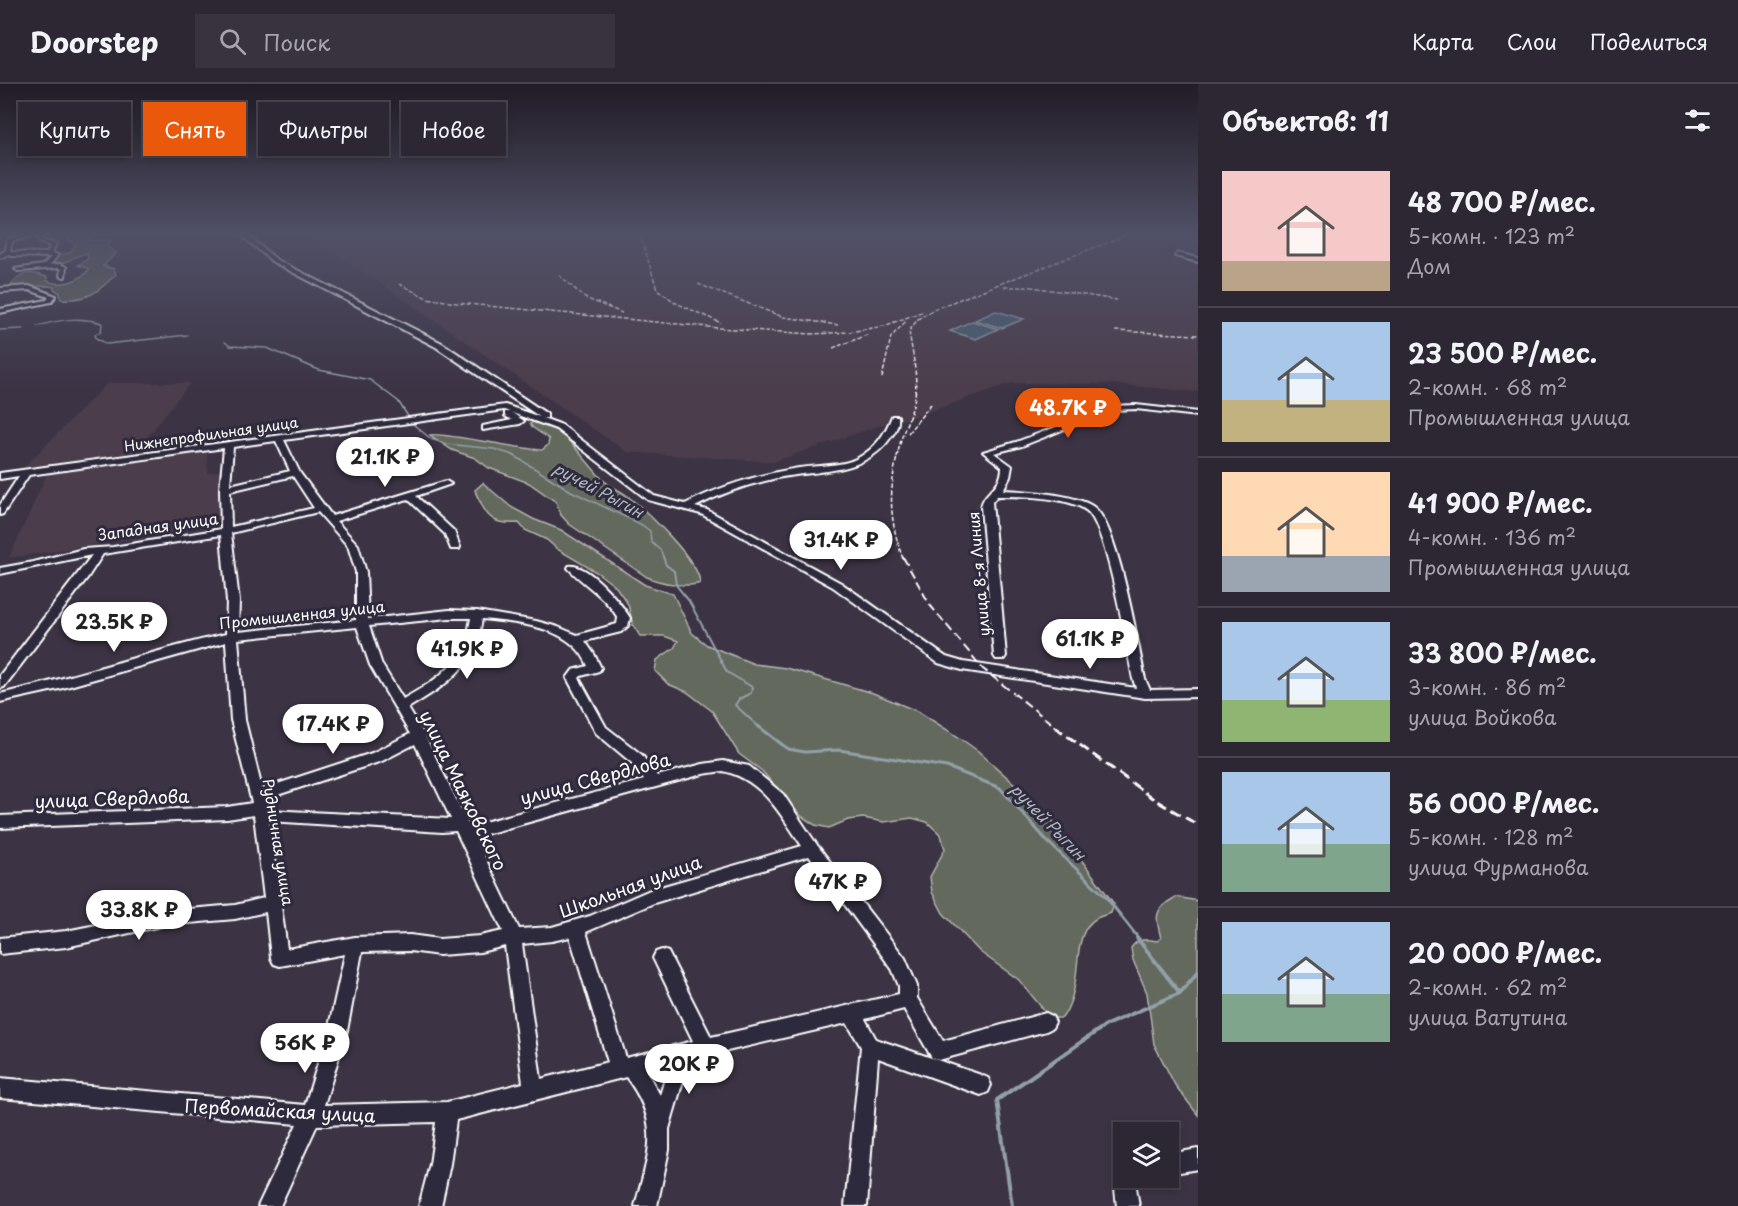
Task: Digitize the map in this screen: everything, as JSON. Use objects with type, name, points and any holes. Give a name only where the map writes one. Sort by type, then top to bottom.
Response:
[{"type":"street","points":[[0,310],[49,301],[54,296],[29,288],[0,290],[4,286]]},
{"type":"street","points":[[325,286],[439,345],[559,427],[640,491],[660,501],[704,512],[837,585],[942,660],[962,666],[1145,694],[1198,693]]},
{"type":"street","name":"улица 8-я Линия","points":[[1000,656],[986,507],[987,501],[997,493],[1007,479],[1007,466],[987,452],[1019,444],[1100,411],[1122,406],[1198,414]]},
{"type":"street","points":[[497,407],[518,411],[559,427]]},
{"type":"street","points":[[486,428],[520,421],[497,407]]},
{"type":"street","name":"Нижнепрофильная улица","points":[[0,476],[418,420],[497,407]]},
{"type":"street","points":[[687,507],[697,501],[764,479],[858,462],[874,451],[890,432],[895,418]]},
{"type":"street","name":"улица Маяковского","points":[[279,438],[295,473],[320,509],[353,545],[359,560],[362,623],[376,665],[418,736],[507,920],[512,937],[533,1090]]},
{"type":"street","name":"Рудничная улица","points":[[228,445],[225,489],[226,531],[238,720],[260,806],[280,958]]},
{"type":"street","points":[[225,489],[295,473]]},
{"type":"street","points":[[0,512],[25,474]]},
{"type":"street","points":[[331,519],[446,484]]},
{"type":"street","points":[[997,493],[1063,501],[1093,510],[1113,559],[1139,679],[1145,694]]},
{"type":"street","points":[[409,495],[450,533],[455,547]]},
{"type":"street","name":"Западная улица","points":[[0,571],[34,565],[73,554],[226,531],[320,509]]},
{"type":"street","points":[[0,684],[100,551]]},
{"type":"street","points":[[573,568],[594,583],[619,607],[624,618],[622,626],[617,629],[576,639],[586,650],[595,669],[574,675],[574,681],[601,730],[637,759],[654,783]]},
{"type":"street","name":"Промышленная улица","points":[[0,698],[89,676],[202,642],[234,636],[449,614],[477,615],[529,623],[576,639]]},
{"type":"street","points":[[401,706],[458,668],[470,649],[477,615]]},
{"type":"street","points":[[260,806],[377,757],[418,736]]},
{"type":"street","name":"улица Свердлова","points":[[0,822],[227,813],[260,806],[464,829],[704,769],[734,767],[758,780],[778,798],[812,849]]},
{"type":"street","points":[[812,849],[899,964],[908,987],[908,1000],[939,1051],[1046,1022]]},
{"type":"street","name":"Школьная улица","points":[[280,958],[355,945],[410,943],[439,947],[552,934],[576,928],[650,897],[812,849]]},
{"type":"street","points":[[0,946],[66,939],[166,918],[235,912],[272,903]]},
{"type":"street","points":[[576,928],[626,1069],[650,1090],[661,1126]]},
{"type":"street","points":[[268,1206],[310,1115],[332,1052],[348,988],[355,945]]},
{"type":"street","points":[[662,958],[706,1047]]},
{"type":"street","name":"Первомайская улица","points":[[0,1088],[310,1115],[447,1112],[626,1069],[706,1047],[908,1000]]},
{"type":"street","points":[[852,1014],[870,1046],[856,1206]]},
{"type":"street","points":[[870,1046],[981,1085]]},
{"type":"street","points":[[646,1206],[660,1143],[661,1126],[682,1054]]},
{"type":"street","points":[[430,1206],[440,1164],[447,1112]]},
{"type":"street","points":[[1179,1162],[1198,1159]]},
{"type":"street","points":[[1128,1188],[1128,1206]]},
{"type":"shaded area","points":[[385,286],[1198,286],[1198,392],[1111,384],[1011,383],[773,462],[627,452]]},
{"type":"shaded area","points":[[108,383],[190,383],[135,453],[24,467]]},
{"type":"shaded area","points":[[207,452],[208,473],[221,471],[220,525],[9,558],[47,474]]},
{"type":"green space","points":[[51,286],[103,286],[86,297],[70,299],[61,299],[60,293]]},
{"type":"green space","points":[[533,422],[544,424],[563,436],[603,480],[648,514],[682,551],[698,574],[700,583],[674,584],[647,577],[569,524],[561,515],[556,502],[529,483],[489,468],[475,458],[452,450],[430,435],[542,450],[548,445],[549,439],[532,427],[530,424]]},
{"type":"green space","points":[[483,483],[511,507],[561,530],[645,585],[673,594],[692,633],[707,645],[754,664],[786,668],[873,693],[919,712],[978,751],[1046,812],[1114,904],[1111,913],[1092,921],[1082,936],[1073,994],[1062,1018],[1053,1018],[1047,1014],[1019,980],[980,952],[943,913],[932,892],[930,877],[945,849],[941,835],[927,822],[912,818],[884,822],[863,818],[848,820],[829,828],[815,825],[801,816],[762,771],[739,754],[712,711],[687,692],[668,684],[655,671],[657,660],[674,648],[678,641],[664,636],[640,636],[633,625],[628,604],[616,587],[598,573],[557,549],[547,540],[525,530],[519,523],[500,522],[491,518],[475,492]]},
{"type":"green space","points":[[1176,897],[1198,901],[1198,1115],[1175,1085],[1154,1044],[1147,993],[1133,960],[1131,948],[1139,941],[1157,941],[1161,938],[1158,913],[1164,905]]},
{"type":"water","points":[[996,311],[1024,319],[1002,328],[975,320]]},
{"type":"water","points":[[972,321],[998,329],[976,339],[950,331]]},
{"type":"waterway","name":"ручей Рыгин","points":[[37,326],[69,320],[102,323],[101,332],[95,334],[96,338],[107,344],[187,335]]},
{"type":"waterway","name":"ручей Рыгин","points":[[0,330],[23,329]]},
{"type":"waterway","name":"ручей Рыгин","points":[[225,342],[230,346],[267,348],[319,370],[370,380],[398,401],[413,424],[431,439],[446,444],[494,449],[513,455],[571,491],[642,525],[650,531],[651,542],[661,551],[664,559]]},
{"type":"waterway","name":"ручей Рыгин","points":[[663,557],[666,565],[674,571],[676,585],[689,601],[727,672],[752,687],[751,693],[739,699],[735,705],[759,727]]},
{"type":"waterway","name":"ручей Рыгин","points":[[758,726],[788,749],[805,752],[839,750],[947,767],[1000,788],[1049,843],[1106,897],[1139,939]]},
{"type":"waterway","name":"ручей Рыгин","points":[[1137,938],[1180,993]]},
{"type":"waterway","name":"ручей Рыгин","points":[[1180,993],[1198,972]]},
{"type":"waterway","name":"ручей Рыгин","points":[[1012,1206],[997,1100],[1106,1025],[1180,993]]},
{"type":"railway","points":[[404,286],[427,298],[457,303],[719,328],[812,334],[849,332],[884,326],[924,311]]},
{"type":"railway","points":[[572,286],[585,298],[622,313]]},
{"type":"railway","points":[[656,286],[676,303],[721,323]]},
{"type":"railway","points":[[704,286],[783,317],[838,325]]},
{"type":"railway","points":[[903,559],[894,528],[892,486],[901,440],[913,407],[916,388],[909,331],[918,319],[934,309],[993,286]]},
{"type":"railway","points":[[1004,287],[1032,287],[1117,300]]},
{"type":"railway","points":[[882,378],[891,337],[907,320]]},
{"type":"railway","points":[[1115,331],[1198,335]]},
{"type":"railway","points":[[833,348],[867,335]]},
{"type":"railway","points":[[908,433],[931,404]]},
{"type":"railway","points":[[903,557],[930,605],[983,669],[1056,727]]},
{"type":"railway","points":[[1054,726],[1155,800],[1198,825]]}]
